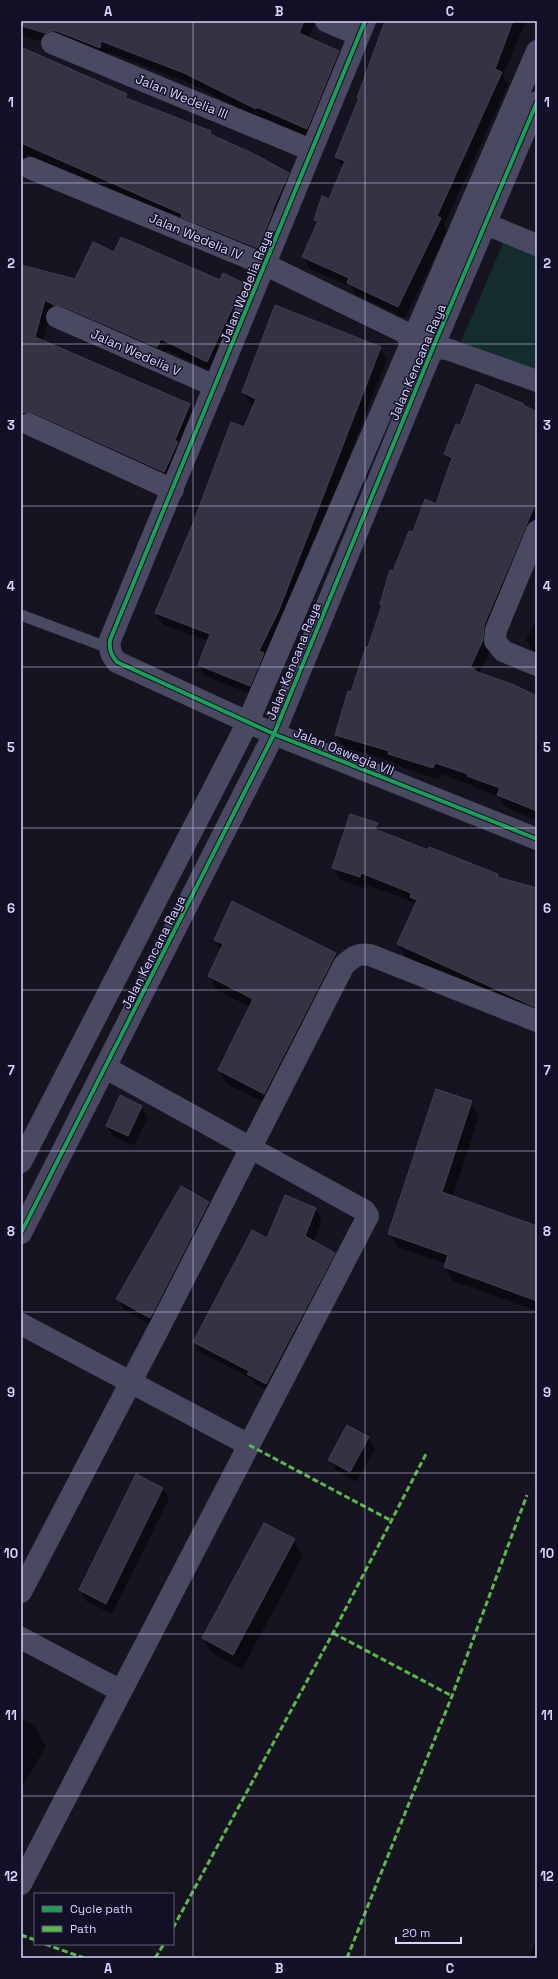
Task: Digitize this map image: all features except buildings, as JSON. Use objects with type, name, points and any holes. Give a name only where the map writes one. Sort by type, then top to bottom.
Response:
[{"type":"street","points":[[326,21],[362,28]]},
{"type":"street","name":"Jalan Wedelia Raya","points":[[109,648],[110,640],[266,265],[311,150],[362,28]]},
{"type":"street","name":"Jalan Wedelia III","points":[[52,43],[311,150]]},
{"type":"street","name":"Jalan Kencana Raya","points":[[21,1233],[274,734],[424,340],[537,51]]},
{"type":"street","name":"Jalan Kencana Raya","points":[[21,1162],[248,722],[424,340],[486,224],[537,102]]},
{"type":"street","name":"Jalan Wedelia IV","points":[[30,168],[266,265],[424,340],[537,381]]},
{"type":"street","points":[[486,224],[537,245]]},
{"type":"street","name":"Jalan Wedelia V","points":[[57,317],[215,386]]},
{"type":"street","points":[[30,424],[173,490]]},
{"type":"street","points":[[537,531],[496,630],[495,641],[503,651],[537,665]]},
{"type":"street","name":"Jalan Oswegia VII","points":[[109,648],[112,656],[117,662],[274,734],[537,839]]},
{"type":"street","points":[[21,1592],[252,1148],[344,965],[352,958],[361,954],[370,955],[537,1022]]},
{"type":"street","points":[[21,1884],[368,1216],[365,1211],[106,1068]]},
{"type":"street","points":[[21,1324],[249,1445]]},
{"type":"street","points":[[21,1638],[121,1691]]},
{"type":"lane","points":[[21,615],[109,648]]},
{"type":"green space","points":[[506,236],[537,249],[537,373],[461,342]]},
{"type":"marked path","points":[[249,1445],[390,1520]]},
{"type":"marked path","points":[[174,1926],[333,1633],[426,1454]]},
{"type":"marked path","points":[[347,1958],[452,1696],[527,1495]]},
{"type":"marked path","points":[[333,1633],[452,1696]]},
{"type":"marked path","points":[[21,1935],[34,1940]]},
{"type":"marked path","points":[[48,1945],[84,1958]]},
{"type":"marked path","points":[[155,1958],[163,1945]]},
{"type":"cycle path","points":[[365,21],[110,640],[110,650],[117,662],[274,734],[537,839]]},
{"type":"cycle path","points":[[21,1233],[274,734],[437,338],[537,102]]}]
